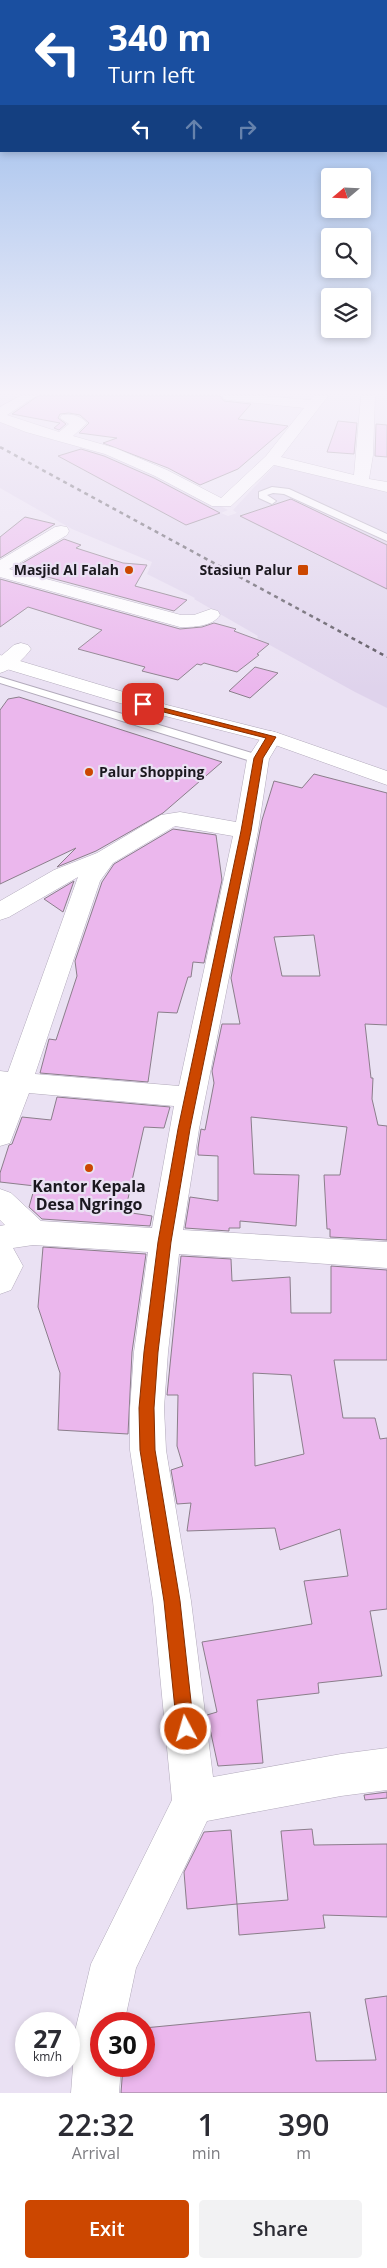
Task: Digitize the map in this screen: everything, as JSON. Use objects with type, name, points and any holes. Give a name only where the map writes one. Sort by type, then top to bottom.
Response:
[{"type":"main road","points":[[202,494],[221,503],[228,502],[236,494]]},
{"type":"main road","points":[[0,567],[61,531]]},
{"type":"main road","points":[[0,572],[180,621],[197,621],[212,615]]},
{"type":"main road","points":[[1,663],[21,649],[387,758]]},
{"type":"main road","points":[[1,663],[160,709],[272,737],[387,778]]},
{"type":"main road","points":[[95,2093],[100,2027],[104,2002],[114,1964],[194,1802],[172,1601],[148,1450],[146,1408],[165,1242],[191,1096],[246,831],[258,758],[272,737]]},
{"type":"main road","points":[[0,912],[62,875],[105,858],[172,819],[246,831]]},
{"type":"main road","points":[[0,1135],[9,1082],[88,880],[105,858]]},
{"type":"main road","points":[[9,1082],[191,1096]]},
{"type":"main road","points":[[0,1201],[33,1233]]},
{"type":"main road","points":[[0,1238],[33,1233],[387,1256]]},
{"type":"main road","points":[[0,1253],[7,1266],[0,1281]]},
{"type":"main road","points":[[194,1802],[341,1775],[387,1769]]},
{"type":"lane","points":[[263,494],[262,496],[272,502]]},
{"type":"lane","points":[[292,494],[387,538]]},
{"type":"lane","points":[[1,663],[258,758]]},
{"type":"shaded area","name":"Stasiun Palur","points":[[10,494],[196,494],[228,510],[221,513],[228,516],[237,513],[233,510],[248,494],[387,494],[387,708],[257,638],[258,636],[195,598],[147,574],[152,562],[72,529]]},
{"type":"building","name":"Stasiun Palur","points":[[128,494],[184,494],[220,513],[186,525]]},
{"type":"building","points":[[291,499],[387,545],[387,589],[240,516]]},
{"type":"building","points":[[25,517],[55,524],[0,558],[0,537]]},
{"type":"building","points":[[64,539],[81,545],[76,548],[123,563],[147,565],[135,586],[187,600],[174,611],[14,568]]},
{"type":"building","points":[[0,579],[180,629],[202,627],[214,623],[236,629],[234,631],[269,644],[257,654],[259,655],[237,672],[204,663],[201,665],[197,664],[178,680],[142,671],[145,667],[78,649],[102,630],[28,607],[0,627]]},
{"type":"building","points":[[255,667],[278,673],[250,698],[229,691]]},
{"type":"building","points":[[19,697],[222,762],[163,813],[96,851],[57,867],[76,848],[0,884],[0,710],[8,699]]},
{"type":"building","points":[[314,774],[387,793],[387,1025],[365,1024],[371,1078],[373,1078],[372,1099],[378,1125],[387,1126],[387,1240],[330,1237],[330,1229],[327,1229],[324,1175],[340,1175],[347,1127],[251,1117],[254,1174],[299,1175],[296,1226],[240,1221],[240,1228],[229,1228],[229,1231],[185,1228],[190,1197],[218,1201],[218,1156],[198,1155],[198,1148],[201,1129],[205,1130],[214,1083],[212,1071],[222,1024],[240,1024],[231,978],[262,820],[274,781],[302,788]],"holes":[[[314,935],[320,976],[282,976],[274,937]]]},
{"type":"building","points":[[173,829],[216,835],[222,880],[204,963],[193,962],[191,977],[188,977],[177,1013],[158,1012],[148,1082],[40,1073],[49,1039],[56,1040],[77,976],[75,961],[102,882],[114,864]]},
{"type":"building","points":[[74,881],[63,912],[44,899]]},
{"type":"building","points":[[57,1097],[170,1107],[164,1128],[144,1127],[125,1212],[152,1216],[150,1226],[42,1219],[29,1207],[35,1186],[0,1182],[0,1173],[9,1145],[12,1144],[22,1117],[51,1120]]},
{"type":"building","points":[[43,1247],[146,1254],[132,1352],[128,1434],[58,1430],[60,1373],[38,1307]]},
{"type":"building","points":[[181,1256],[231,1259],[232,1281],[290,1277],[291,1313],[331,1313],[331,1266],[387,1270],[387,1360],[334,1360],[343,1418],[375,1418],[380,1439],[387,1438],[387,1609],[370,1611],[382,1676],[318,1683],[319,1693],[257,1700],[263,1763],[218,1766],[207,1715],[217,1712],[202,1642],[312,1624],[304,1581],[348,1576],[340,1529],[280,1550],[275,1528],[187,1531],[191,1503],[177,1504],[171,1470],[183,1466],[177,1446],[178,1395],[167,1395]],"holes":[[[253,1373],[291,1375],[304,1454],[255,1466]]]},
{"type":"building","points":[[387,1792],[387,1798],[365,1800],[364,1795]]},
{"type":"building","points":[[312,1829],[314,1845],[387,1844],[387,1917],[323,1915],[325,1928],[239,1935],[237,1904],[288,1900],[281,1831]]},
{"type":"building","points":[[231,1830],[237,1904],[187,1909],[184,1872],[204,1832]]},
{"type":"building","points":[[387,1996],[387,2093],[121,2093],[122,2077],[155,2077],[155,2027],[310,2012],[316,2061],[376,2060],[365,1999]]},
{"type":"railway","points":[[86,494],[387,657]]},
{"type":"place","name":"Masjid Al Falah","points":[[129,570]]},
{"type":"place","name":"Stasiun Palur","points":[[303,570]]},
{"type":"place","name":"Palur Shopping","points":[[89,772]]},
{"type":"place","name":"Kantor Kepala Desa Ngringo","points":[[89,1168]]},
{"type":"route","points":[[143,704],[272,737],[258,758],[246,831],[184,1129],[165,1242],[146,1408],[148,1450],[172,1601],[186,1729]]}]
